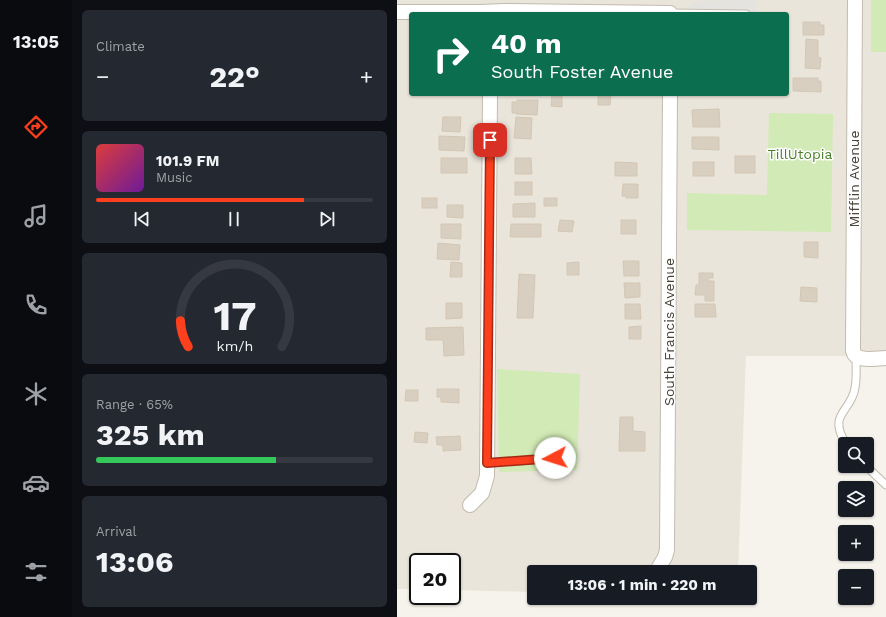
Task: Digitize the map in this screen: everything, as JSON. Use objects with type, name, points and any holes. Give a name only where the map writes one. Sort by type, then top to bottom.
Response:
[{"type":"street","name":"Mifflin Avenue","points":[[855,0],[853,350],[856,357]]},
{"type":"street","points":[[397,12],[491,9],[670,9]]},
{"type":"street","points":[[470,505],[482,493],[487,476],[490,96]]},
{"type":"street","name":"South Francis Avenue","points":[[660,565],[665,558],[667,550],[670,96]]},
{"type":"street","points":[[856,357],[886,358]]},
{"type":"lane","points":[[670,9],[716,12]]},
{"type":"lane","points":[[842,437],[839,433],[839,417],[849,402],[855,389],[856,357]]},
{"type":"lane","points":[[487,463],[555,458]]},
{"type":"lane","points":[[873,473],[886,485]]},
{"type":"shaded area","points":[[397,0],[886,0],[886,356],[746,356],[738,565],[527,565],[527,592],[461,590],[461,553],[409,553],[409,589],[397,589]]},
{"type":"shaded area","points":[[755,0],[756,12],[688,12],[688,6],[697,1]]},
{"type":"green space","points":[[871,0],[886,0],[886,52],[871,52]]},
{"type":"green space","name":"TillUtopia","points":[[769,113],[833,114],[831,232],[687,230],[687,193],[767,195]]},
{"type":"green space","points":[[497,369],[580,374],[577,470],[499,472]]},
{"type":"building","points":[[803,22],[820,22],[820,25],[824,25],[824,35],[803,35]]},
{"type":"building","points":[[806,39],[818,40],[818,57],[821,58],[820,69],[805,68]]},
{"type":"building","points":[[793,78],[818,78],[818,81],[821,81],[821,92],[793,91]]},
{"type":"building","points":[[552,96],[562,96],[562,107],[551,106]]},
{"type":"building","points":[[598,96],[611,96],[610,105],[598,105]]},
{"type":"building","points":[[517,100],[538,100],[537,115],[512,113],[512,102],[517,102]]},
{"type":"building","points":[[719,109],[720,127],[693,127],[692,110]]},
{"type":"building","points":[[443,117],[461,117],[460,132],[442,131]]},
{"type":"building","points":[[516,117],[532,118],[531,139],[514,138]]},
{"type":"building","points":[[439,136],[465,137],[464,151],[439,150]]},
{"type":"building","points":[[692,137],[719,137],[719,150],[692,149]]},
{"type":"building","points":[[735,156],[755,156],[755,173],[735,173]]},
{"type":"building","points":[[441,158],[467,158],[467,173],[441,173]]},
{"type":"building","points":[[515,158],[531,158],[532,174],[515,174]]},
{"type":"building","points":[[615,162],[637,163],[637,176],[615,176]]},
{"type":"building","points":[[693,162],[714,162],[714,176],[693,176]]},
{"type":"building","points":[[515,182],[532,182],[532,195],[515,195]]},
{"type":"building","points":[[623,184],[638,184],[638,198],[626,198],[626,196],[622,196]]},
{"type":"building","points":[[422,198],[437,198],[437,208],[422,208]]},
{"type":"building","points":[[544,198],[557,198],[557,206],[544,206]]},
{"type":"building","points":[[535,203],[535,217],[513,217],[513,204]]},
{"type":"building","points":[[447,205],[463,205],[463,218],[447,217]]},
{"type":"building","points":[[560,220],[574,221],[572,232],[558,231]]},
{"type":"building","points":[[621,220],[636,220],[636,234],[621,234]]},
{"type":"building","points":[[441,224],[461,224],[461,239],[441,238]]},
{"type":"building","points":[[511,224],[541,224],[541,237],[510,237]]},
{"type":"building","points":[[804,242],[818,242],[818,258],[804,257]]},
{"type":"building","points":[[438,243],[460,245],[459,260],[437,259]]},
{"type":"building","points":[[623,261],[639,261],[639,276],[624,276]]},
{"type":"building","points":[[451,262],[462,263],[462,277],[450,277]]},
{"type":"building","points":[[579,262],[579,275],[567,275],[567,263]]},
{"type":"building","points":[[699,273],[713,273],[713,278],[708,278],[708,281],[714,281],[714,301],[705,301],[705,295],[695,295],[696,285],[699,285]]},
{"type":"building","points":[[519,274],[535,275],[533,318],[517,318]]},
{"type":"building","points":[[624,283],[640,283],[640,297],[625,298]]},
{"type":"building","points":[[801,287],[817,288],[817,302],[800,301]]},
{"type":"building","points":[[446,303],[462,303],[462,318],[446,319]]},
{"type":"building","points":[[625,304],[640,304],[641,319],[625,319]]},
{"type":"building","points":[[695,304],[715,304],[716,317],[695,317]]},
{"type":"building","points":[[641,326],[641,339],[629,339],[629,327]]},
{"type":"building","points":[[463,327],[464,355],[444,356],[443,340],[426,340],[426,328]]},
{"type":"building","points":[[437,389],[459,389],[459,403],[441,402],[441,397],[437,397]]},
{"type":"building","points":[[406,390],[418,390],[418,401],[405,401]]},
{"type":"building","points":[[620,417],[633,417],[633,431],[645,432],[645,451],[619,451]]},
{"type":"building","points":[[415,432],[428,433],[427,443],[414,442]]},
{"type":"building","points":[[460,436],[461,450],[443,451],[443,445],[437,445],[436,437]]},
{"type":"route","points":[[490,140],[487,463],[555,458]]}]
